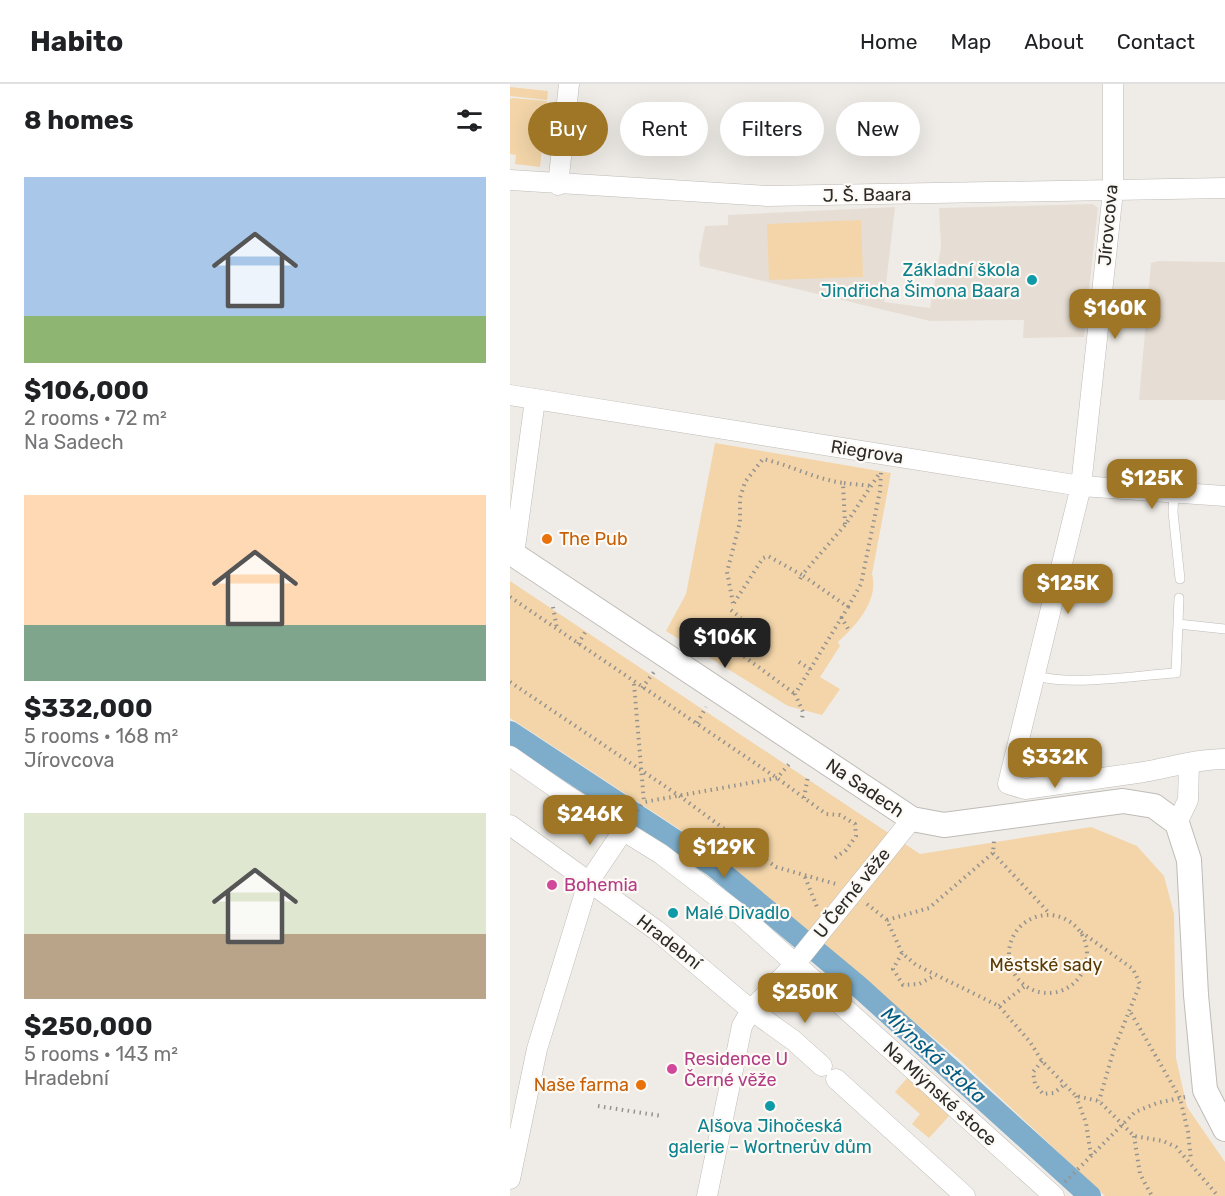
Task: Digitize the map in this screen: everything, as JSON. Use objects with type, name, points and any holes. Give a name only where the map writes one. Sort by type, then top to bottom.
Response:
[{"type":"street","points":[[558,185],[569,84]]},
{"type":"street","name":"Jírovcova","points":[[1113,84],[1113,191],[1081,486],[1008,784],[1025,789],[1189,764]]},
{"type":"street","name":"J. Š. Baara","points":[[510,180],[558,185],[767,196],[1225,188]]},
{"type":"street","name":"Riegrova","points":[[510,395],[1081,486],[1225,496]]},
{"type":"street","points":[[512,553],[535,399]]},
{"type":"street","name":"Na Sadech","points":[[512,553],[912,819],[944,825],[1123,801],[1154,806],[1176,823]]},
{"type":"street","name":"Na Mlýnské stoce","points":[[510,756],[626,826],[799,959],[1053,1195]]},
{"type":"street","points":[[1225,759],[1199,759],[1189,764],[1188,800],[1176,823],[1183,836],[1189,860],[1196,991],[1205,1090],[1225,1129]]},
{"type":"street","name":"U Černé věže","points":[[707,1196],[742,1026],[751,1010],[822,933],[912,819]]},
{"type":"street","name":"Hradební","points":[[510,825],[656,930],[751,1010],[793,1040],[965,1196]]},
{"type":"street","points":[[510,1179],[537,1049],[588,883],[626,826]]},
{"type":"lane","points":[[1174,493],[1173,512],[1180,579]]},
{"type":"lane","points":[[1035,675],[1048,680],[1071,680],[1176,673],[1179,598]]},
{"type":"lane","points":[[1178,624],[1225,629]]},
{"type":"path","points":[[848,607],[768,556],[763,558],[733,603],[727,572],[740,522],[740,498],[745,482],[763,459],[785,464],[824,480],[872,486]]},
{"type":"path","points":[[795,693],[861,584],[880,491],[881,471],[845,525],[801,577]]},
{"type":"path","points":[[843,483],[845,525]]},
{"type":"path","points":[[510,597],[634,683],[697,723],[826,814],[840,815],[855,824],[856,836],[846,850],[832,860]]},
{"type":"path","points":[[553,606],[557,629]]},
{"type":"path","points":[[731,610],[741,618]]},
{"type":"path","points":[[841,617],[850,632]]},
{"type":"path","points":[[578,644],[587,628]]},
{"type":"path","points":[[715,635],[795,693],[803,712]]},
{"type":"path","points":[[799,662],[810,669]]},
{"type":"path","points":[[642,688],[654,672]]},
{"type":"path","points":[[510,682],[681,797],[776,867],[839,886]]},
{"type":"path","points":[[626,826],[644,802],[634,683]]},
{"type":"path","points":[[697,723],[706,706]]},
{"type":"path","points":[[644,802],[777,778],[790,763]]},
{"type":"path","points":[[804,798],[808,775]]},
{"type":"path","points":[[887,920],[929,908],[993,853],[994,839]]},
{"type":"path","points":[[993,853],[1050,914],[1072,922],[1081,932],[1133,969],[1140,984],[1131,1013],[1114,1049],[1099,1101]]},
{"type":"path","points":[[805,877],[818,909]]},
{"type":"path","points":[[861,900],[887,920],[902,953],[934,976],[999,1006],[1030,1042],[1042,1061],[1076,1096],[1086,1123],[1092,1157]]},
{"type":"path","points":[[1050,914],[1026,921],[1016,930],[1010,941],[1010,966],[1025,986],[1048,993],[1071,986],[1085,967],[1087,949],[1081,932]]},
{"type":"path","points":[[902,953],[893,969],[903,985],[919,984],[934,976]]},
{"type":"path","points":[[999,1006],[1025,986]]},
{"type":"path","points":[[1131,1013],[1180,1098],[1188,1132],[1191,1161]]},
{"type":"path","points":[[1042,1061],[1033,1072],[1035,1084],[1043,1094],[1054,1093],[1065,1084]]},
{"type":"path","points":[[1076,1096],[1099,1101],[1134,1136],[1176,1147],[1191,1161],[1218,1196]]},
{"type":"path","points":[[1079,1169],[1135,1112],[1156,1103],[1186,1097]]},
{"type":"path","points":[[598,1106],[662,1116]]},
{"type":"path","points":[[1134,1136],[1140,1174],[1152,1196]]},
{"type":"shaded area","points":[[1093,204],[1098,208],[1084,337],[1023,338],[1024,320],[930,321],[700,266],[699,256],[705,226],[728,225],[728,215],[895,207],[884,302],[930,308],[941,247],[939,208]]},
{"type":"shaded area","points":[[1158,261],[1225,262],[1225,400],[1139,400],[1151,263]]},
{"type":"green space","points":[[510,87],[548,91],[547,100],[510,96]]},
{"type":"green space","points":[[510,99],[547,101],[528,102],[528,156],[541,156],[540,167],[515,164],[516,155],[510,154]]},
{"type":"green space","points":[[861,220],[863,277],[769,280],[767,224]]},
{"type":"green space","points":[[715,443],[891,473],[872,574],[872,593],[865,611],[838,642],[840,646],[820,677],[840,689],[822,715],[788,706],[666,631],[686,594]]},
{"type":"green space","name":"Městské sady","points":[[510,581],[920,854],[1091,827],[1137,846],[1164,876],[1174,914],[1176,1058],[1187,1107],[1225,1162],[1225,1196],[1105,1196],[960,1060],[702,844],[510,718]]},
{"type":"green space","points":[[908,1077],[950,1115],[929,1138],[912,1124],[920,1114],[895,1092]]},
{"type":"waterway","name":"Mlýnská stoka","points":[[510,732],[714,866],[858,986],[1090,1196]]},
{"type":"place","name":"Základní škola Jindřicha Šimona Baara","points":[[1032,280]]},
{"type":"place","name":"The Pub","points":[[547,539]]},
{"type":"place","name":"Bohemia","points":[[552,885]]},
{"type":"place","name":"Malé Divadlo","points":[[673,913]]},
{"type":"place","name":"Residence U Černé věže","points":[[672,1069]]},
{"type":"place","name":"Naše farma","points":[[641,1085]]},
{"type":"place","name":"Alšova Jihočeská galerie – Wortnerův dům","points":[[770,1106]]}]
